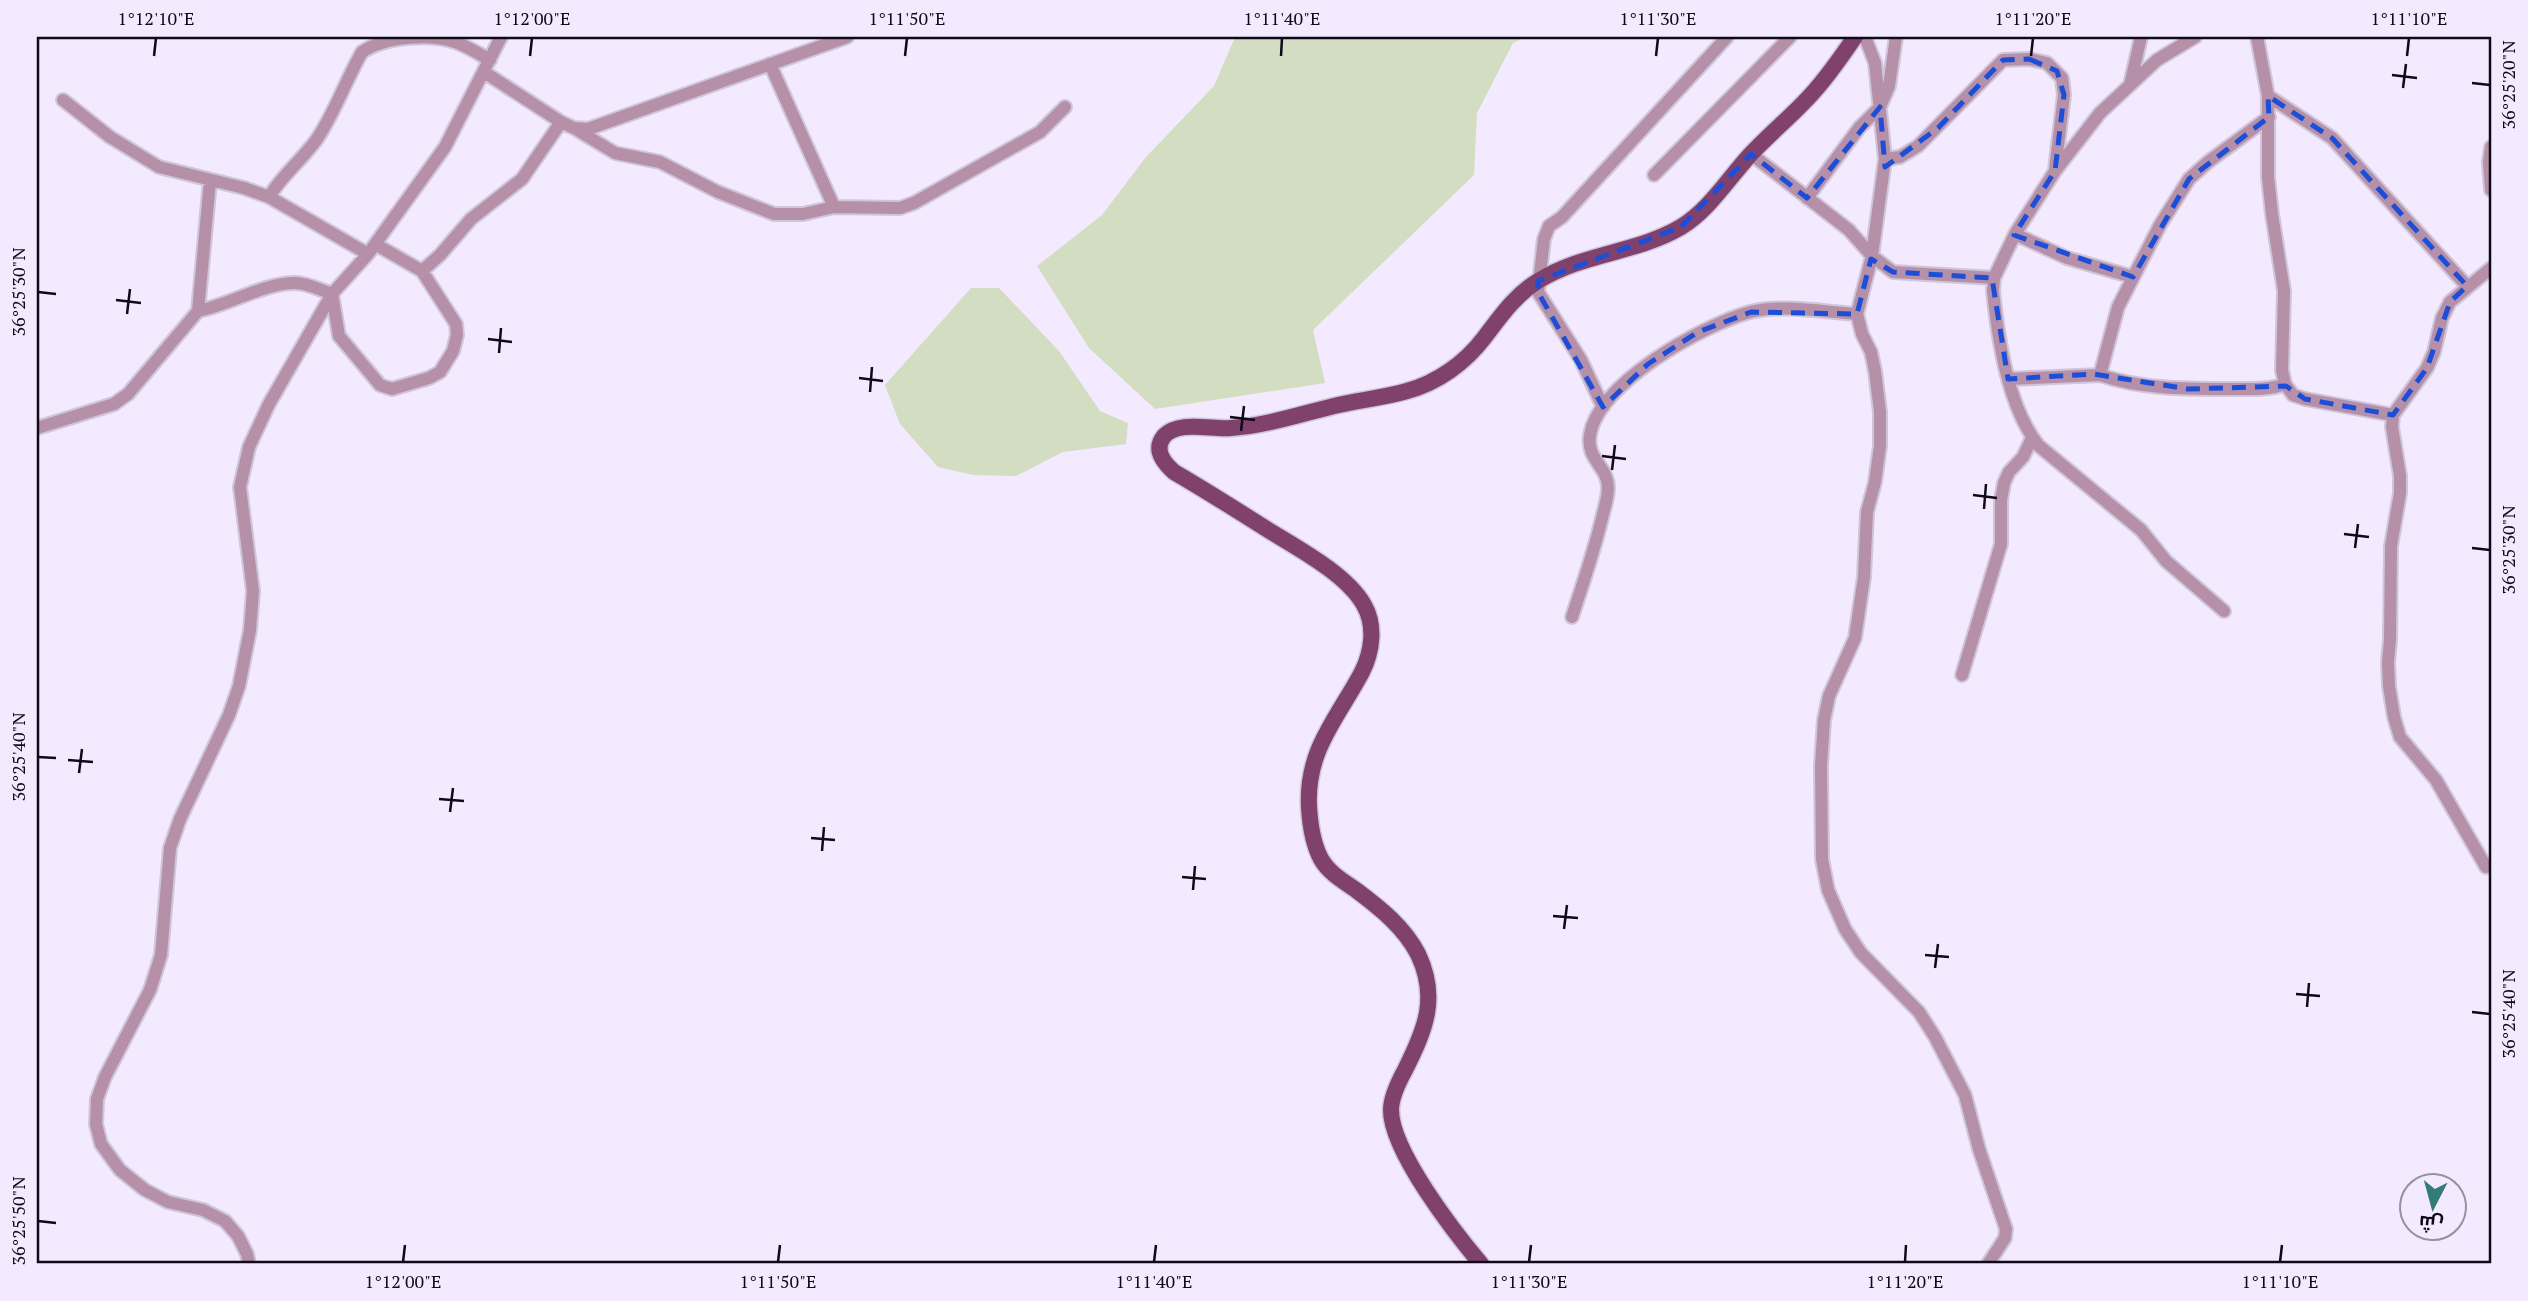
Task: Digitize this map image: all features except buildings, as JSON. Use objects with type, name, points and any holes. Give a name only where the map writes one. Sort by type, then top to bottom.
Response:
[{"type":"main road","points":[[1481,1264],[1441,1214],[1406,1157],[1391,1110],[1399,1081],[1425,1024],[1429,999],[1426,974],[1418,954],[1398,926],[1382,910],[1333,874],[1321,859],[1311,827],[1310,781],[1315,755],[1370,652],[1371,635],[1364,606],[1329,568],[1174,472],[1159,453],[1165,435],[1176,430],[1232,429],[1409,391],[1447,373],[1473,350],[1520,294],[1538,281],[1571,264],[1661,237],[1697,216],[1751,154],[1817,88],[1855,37]]},
{"type":"street","points":[[249,1264],[238,1236],[225,1221],[203,1210],[168,1202],[145,1190],[120,1170],[101,1144],[96,1124],[97,1099],[105,1077],[150,990],[161,956],[170,848],[180,818],[229,715],[239,686],[250,630],[253,591],[240,487],[249,447],[269,404],[332,294],[372,249],[445,147],[501,37]]},
{"type":"street","points":[[574,128],[588,129],[848,37]]},
{"type":"street","points":[[1603,407],[1581,360],[1540,297],[1538,281],[1544,239],[1549,226],[1562,217],[1727,37]]},
{"type":"street","points":[[1654,175],[1790,37]]},
{"type":"street","points":[[1865,37],[1875,63],[1885,159],[1872,257],[1857,314],[1875,371],[1880,412],[1880,446],[1867,512],[1864,577],[1855,638],[1829,696],[1824,719],[1821,778],[1822,859],[1828,890],[1845,929],[1861,953],[1919,1012],[1965,1095],[1979,1149],[2006,1229],[2005,1238],[1988,1264]]},
{"type":"street","points":[[1808,198],[1859,128],[1880,107],[1889,86],[1896,37]]},
{"type":"street","points":[[2130,85],[2141,37]]},
{"type":"street","points":[[2195,37],[2157,60],[2100,113],[2055,171],[2015,234],[1994,278],[1995,304],[2008,379],[2032,438],[2141,530],[2166,561],[2224,611]]},
{"type":"street","points":[[2257,37],[2268,96],[2268,177],[2284,292],[2282,370],[2285,384],[2293,395],[2305,399],[2393,415]]},
{"type":"street","points":[[269,197],[285,173],[297,164],[317,138],[362,52],[373,45],[389,39],[445,39],[490,60]]},
{"type":"street","points":[[1885,159],[1900,158],[1918,146],[2003,60],[2029,59],[2047,63],[2062,78],[2064,95],[2055,171]]},
{"type":"street","points":[[770,64],[834,207]]},
{"type":"street","points":[[484,72],[615,153],[660,162],[718,192],[774,214],[803,214],[834,207],[900,208],[914,204],[1040,132],[1065,107]]},
{"type":"street","points":[[2268,96],[2332,138],[2467,286]]},
{"type":"street","points":[[64,100],[110,137],[159,167],[244,188],[269,197],[422,271],[456,324],[457,335],[453,351],[440,372],[429,379],[392,389],[380,385],[339,335],[332,294]]},
{"type":"street","points":[[2100,375],[2118,307],[2160,225],[2189,179],[2269,117]]},
{"type":"street","points":[[422,271],[440,255],[471,219],[522,179],[561,122]]},
{"type":"street","points":[[2491,147],[2491,190]]},
{"type":"street","points":[[1751,154],[1849,230],[1872,257],[1893,272],[1994,278]]},
{"type":"street","points":[[37,428],[114,404],[128,394],[198,311],[210,180]]},
{"type":"street","points":[[2015,234],[2067,258],[2133,277]]},
{"type":"street","points":[[2486,867],[2436,780],[2400,737],[2394,718],[2388,662],[2391,546],[2400,494],[2393,415],[2427,368],[2434,352],[2442,318],[2450,302],[2491,268]]},
{"type":"street","points":[[198,311],[293,283],[332,294]]},
{"type":"street","points":[[1572,617],[1599,532],[1608,492],[1607,477],[1590,454],[1590,436],[1593,423],[1615,393],[1648,364],[1698,332],[1751,312],[1780,309],[1857,314]]},
{"type":"street","points":[[2008,379],[2100,375],[2132,383],[2188,389],[2264,388],[2285,384]]},
{"type":"street","points":[[1962,675],[2001,544],[2001,500],[2004,483],[2009,472],[2023,457],[2032,438]]},
{"type":"highlighted area","points":[[2029,59],[2057,71],[2064,95],[2055,171],[2014,235],[2133,277],[2189,179],[2269,117],[2268,96],[2332,138],[2467,286],[2450,302],[2427,368],[2393,415],[2305,399],[2286,386],[2188,389],[2093,374],[2008,379],[1992,278],[1893,272],[1871,259],[1857,314],[1751,312],[1698,332],[1648,364],[1603,407],[1538,292],[1538,281],[1681,227],[1751,154],[1807,198],[1880,107],[1885,167],[1938,128],[2003,60]]},
{"type":"green space","points":[[1235,37],[1526,37],[1513,43],[1477,113],[1474,175],[1313,330],[1325,383],[1155,409],[1089,348],[1037,266],[1102,215],[1146,157],[1214,86]]},
{"type":"green space","points":[[971,288],[999,288],[1059,351],[1100,411],[1128,423],[1126,444],[1063,452],[1016,476],[973,475],[938,467],[900,424],[885,385]]}]
